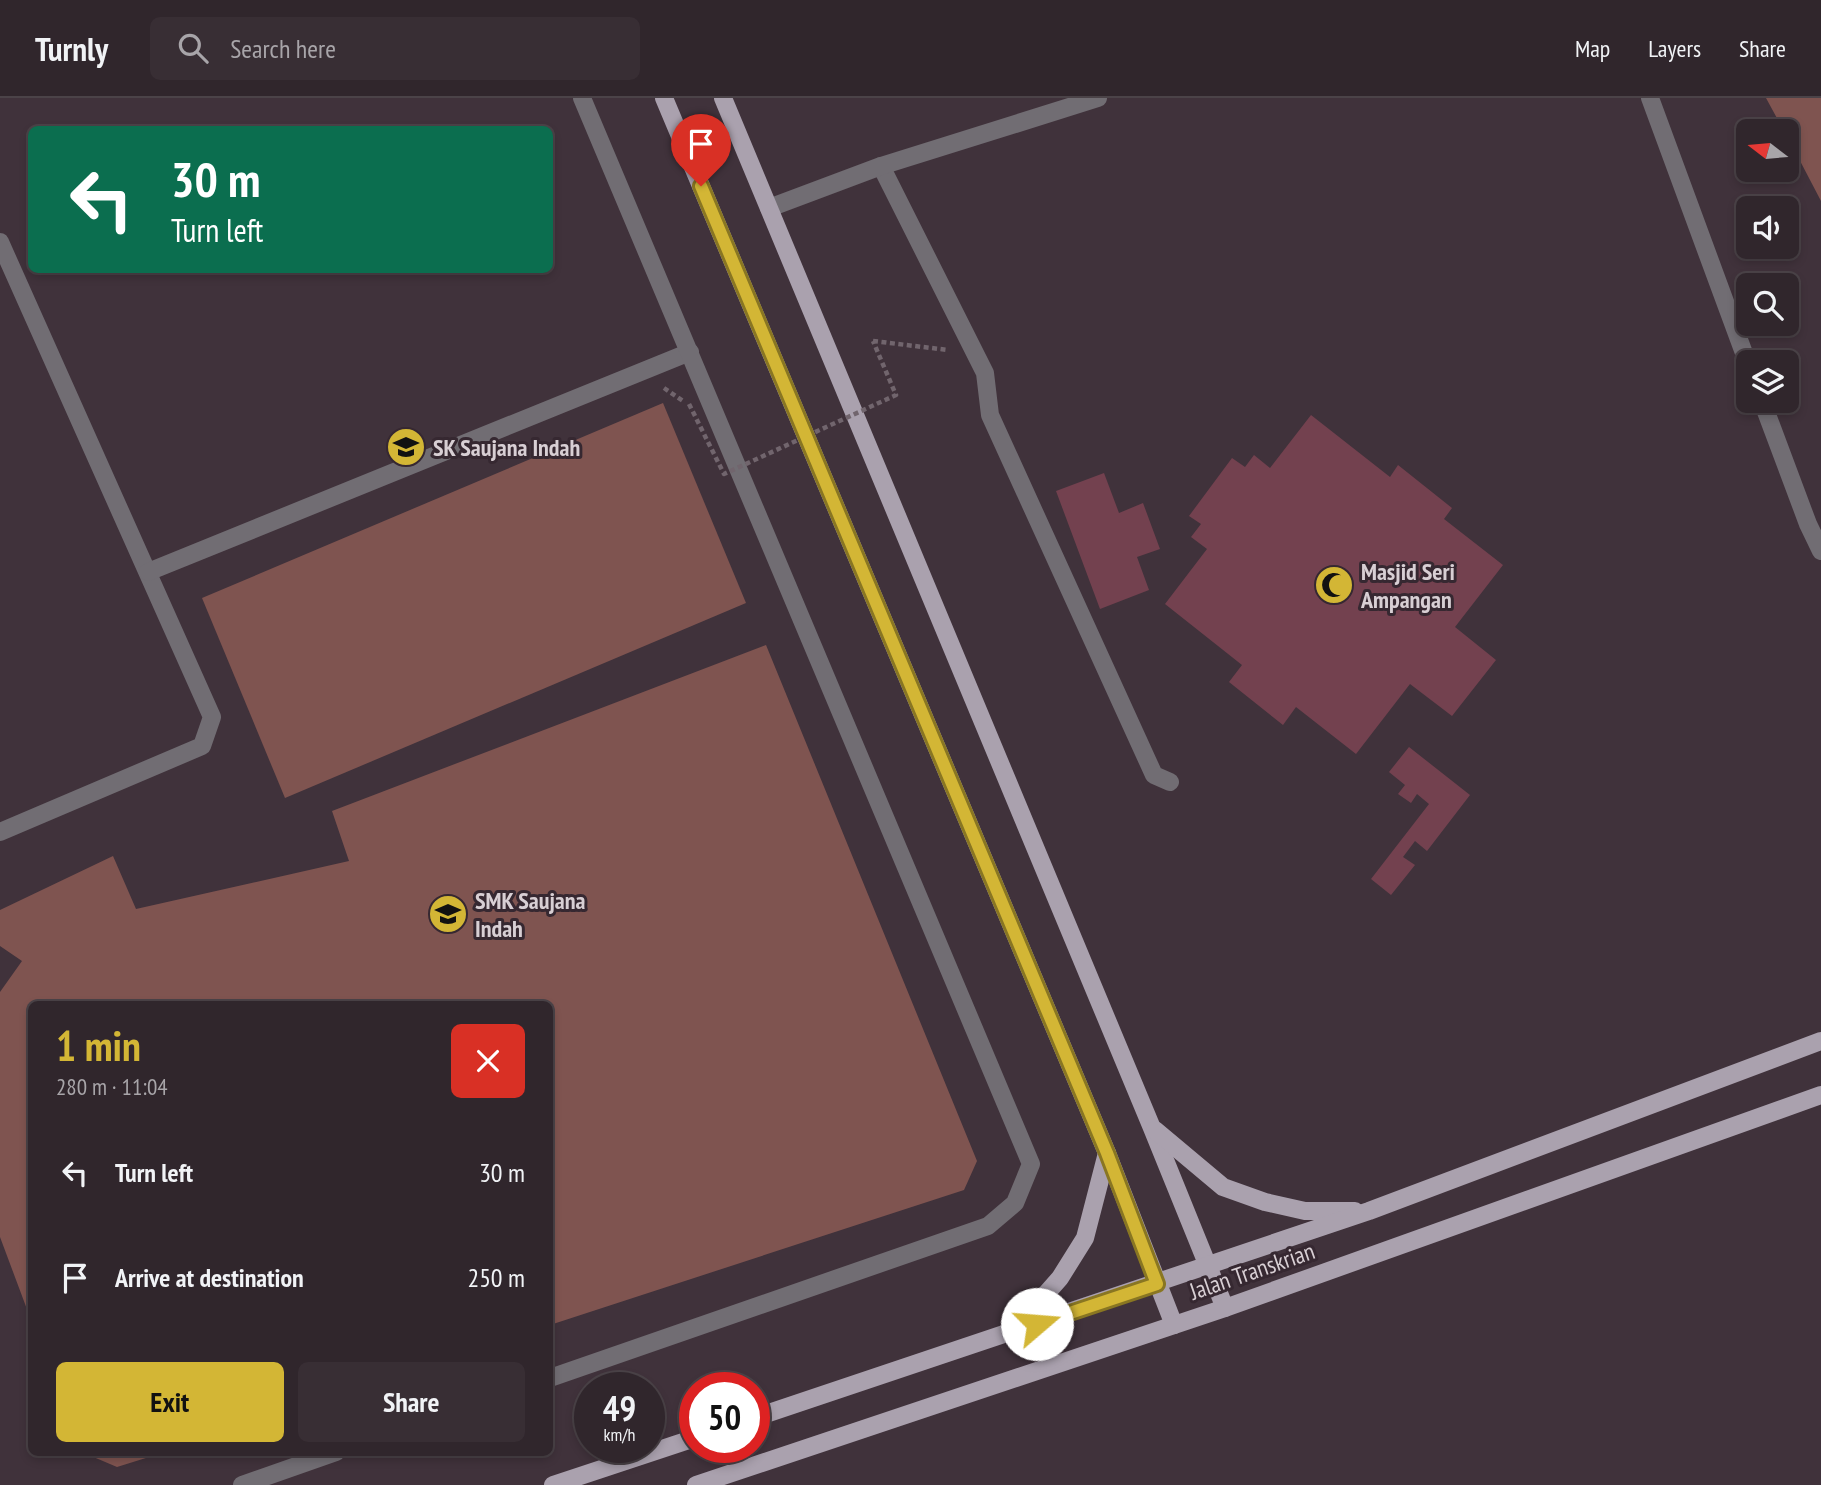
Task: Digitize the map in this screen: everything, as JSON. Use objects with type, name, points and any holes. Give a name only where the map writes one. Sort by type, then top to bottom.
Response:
[{"type":"main road","points":[[664,98],[1107,1153],[1174,1325]]},
{"type":"main road","points":[[723,98],[1225,1308]]},
{"type":"main road","name":"Jalan Transkrian","points":[[770,1413],[1369,1211],[1821,1041]]},
{"type":"main road","name":"Jalan Transkrian","points":[[696,1485],[1225,1308],[1821,1095]]},
{"type":"main road","points":[[1152,1128],[1223,1187],[1265,1202],[1305,1210],[1369,1211]]},
{"type":"main road","points":[[1013,1332],[1060,1278],[1086,1238],[1107,1153]]},
{"type":"main road","points":[[553,1485],[679,1443]]},
{"type":"street","points":[[553,1377],[988,1226],[1015,1203],[1031,1164],[582,98]]},
{"type":"street","points":[[769,208],[881,166],[1098,98]]},
{"type":"street","points":[[1650,98],[1743,350]]},
{"type":"street","points":[[881,166],[985,373],[990,415],[1154,775],[1170,782]]},
{"type":"street","points":[[0,242],[212,717],[202,746],[0,832]]},
{"type":"street","points":[[148,572],[690,352]]},
{"type":"street","points":[[1767,413],[1814,521],[1821,551]]},
{"type":"street","points":[[243,1485],[325,1456]]},
{"type":"path","points":[[689,404],[724,474],[896,396],[873,341],[976,354]]},
{"type":"shaded area","points":[[1766,98],[1821,98],[1821,201],[1799,159],[1799,119],[1777,119]]},
{"type":"shaded area","points":[[663,403],[746,603],[285,798],[202,598]]},
{"type":"shaded area","name":"SMK Saujana Indah","points":[[766,645],[977,1161],[964,1190],[553,1324],[553,1001],[28,1001],[28,1312],[0,1237],[0,992],[22,961],[0,946],[0,910],[113,856],[136,909],[349,861],[332,811]]},
{"type":"shaded area","points":[[91,1456],[152,1456],[117,1467]]},
{"type":"building","name":"Masjid Seri Ampangan","points":[[1311,415],[1390,477],[1398,465],[1452,508],[1444,519],[1503,565],[1455,627],[1496,660],[1452,716],[1410,684],[1356,754],[1296,707],[1283,725],[1229,682],[1242,665],[1165,604],[1207,549],[1191,537],[1201,524],[1189,516],[1232,458],[1245,467],[1254,455],[1270,468]]},
{"type":"building","points":[[1104,473],[1119,513],[1143,503],[1160,549],[1137,557],[1149,590],[1100,609],[1056,491]]},
{"type":"building","points":[[1409,747],[1470,795],[1427,851],[1415,841],[1403,857],[1415,865],[1391,895],[1371,879],[1429,804],[1417,794],[1411,803],[1398,794],[1405,785],[1389,772]]},
{"type":"place","name":"SK Saujana Indah","points":[[406,447]]},
{"type":"place","name":"Masjid Seri Ampangan","points":[[1334,585]]},
{"type":"place","name":"SMK Saujana Indah","points":[[448,914]]},
{"type":"route","points":[[701,186],[1107,1153],[1157,1284],[1037,1324]]}]
